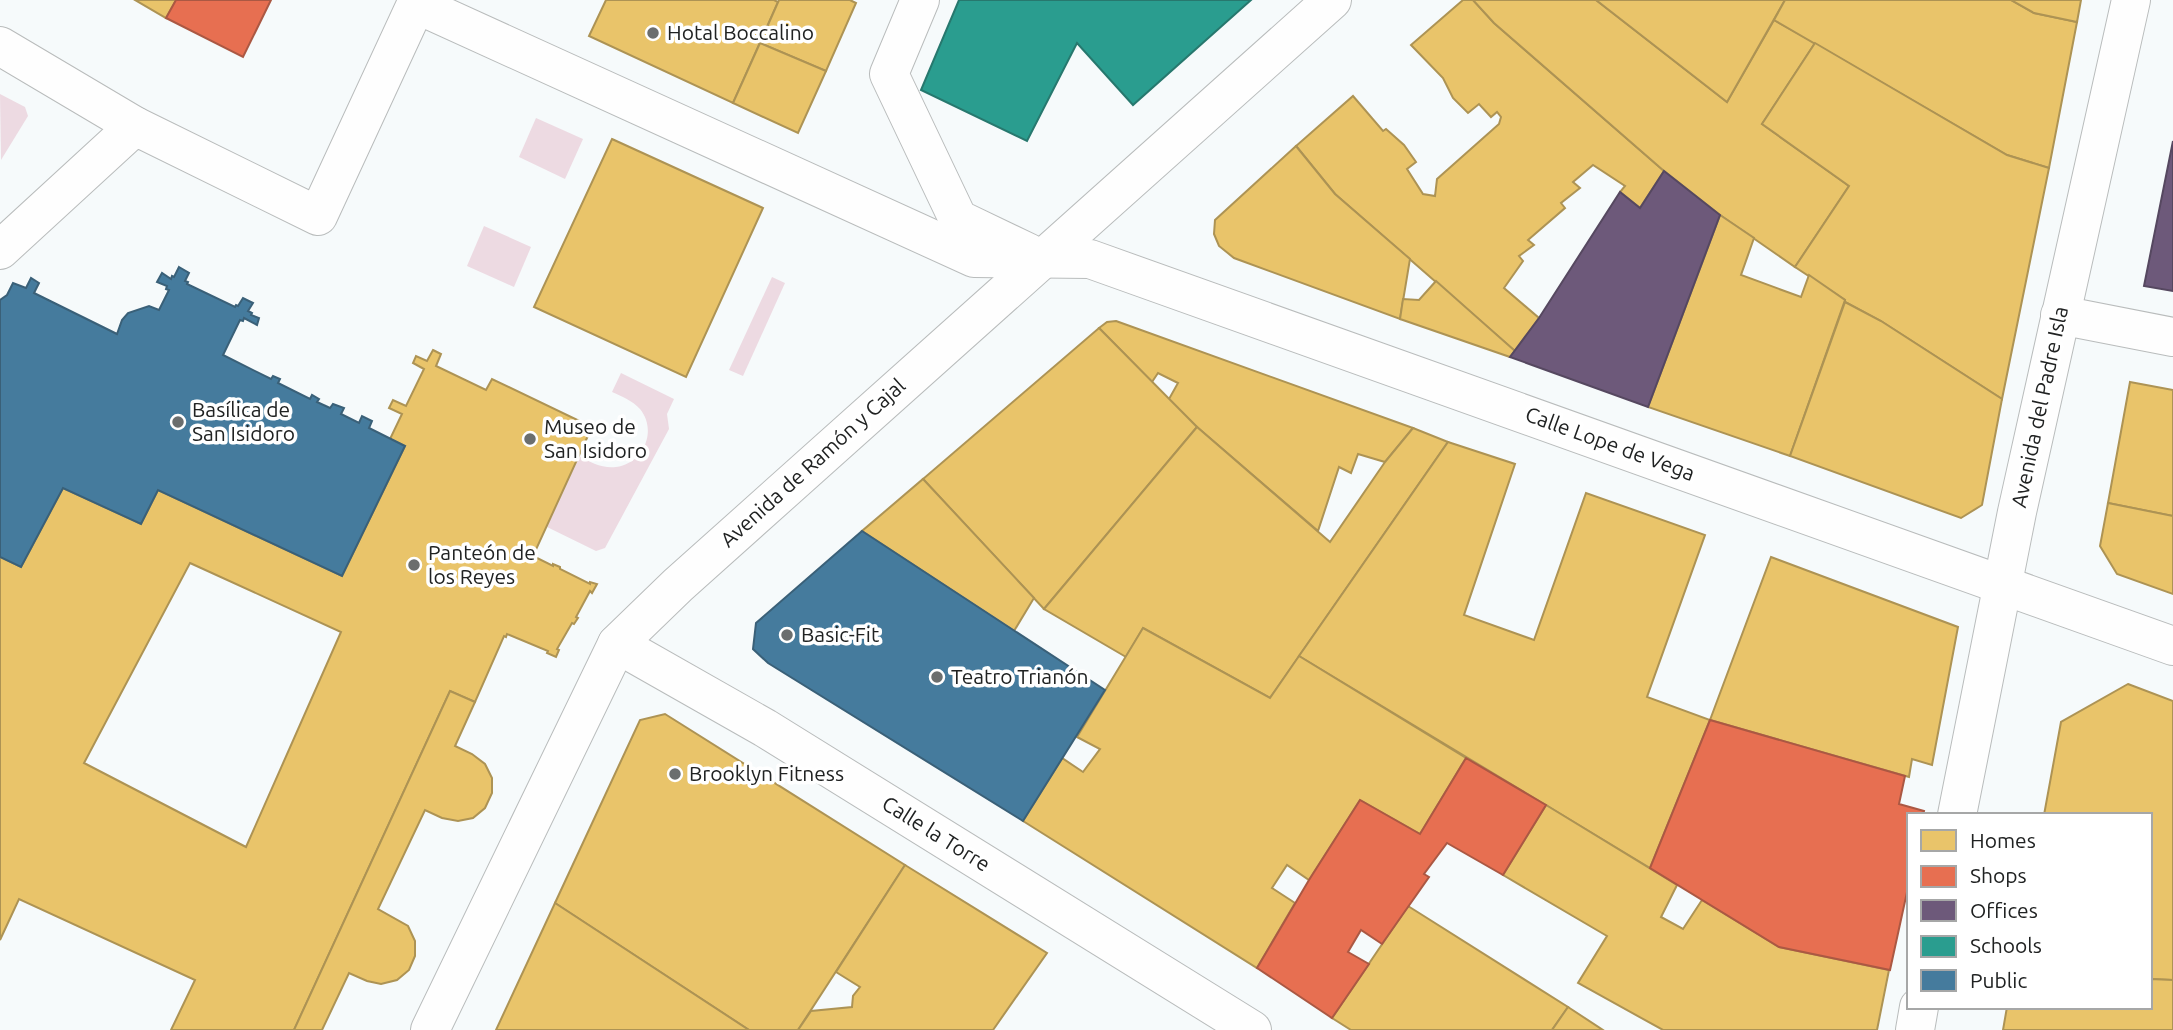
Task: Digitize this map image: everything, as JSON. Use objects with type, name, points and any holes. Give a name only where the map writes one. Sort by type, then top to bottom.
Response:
[{"type":"street","points":[[920,0],[889,74],[958,219],[1041,257]]},
{"type":"street","name":"Avenida de Ramón y Cajal","points":[[430,1030],[617,645],[678,585],[1041,257],[1332,0]]},
{"type":"street","name":"Avenida del Padre Isla","points":[[1957,813],[2017,512],[2131,0]]},
{"type":"street","points":[[0,46],[135,126],[318,216],[417,2]]},
{"type":"street","name":"Calle Lope de Vega","points":[[417,2],[974,258],[1090,259],[2173,646]]},
{"type":"street","points":[[0,250],[135,126]]},
{"type":"street","points":[[2060,314],[2173,337]]},
{"type":"street","name":"Calle la Torre","points":[[617,645],[765,728],[1252,1030]]},
{"type":"street","points":[[1915,1030],[1919,1009]]},
{"type":"shaded area","points":[[0,94],[25,107],[28,116],[1,160]]},
{"type":"shaded area","points":[[536,118],[583,139],[565,179],[519,157]]},
{"type":"shaded area","points":[[484,226],[531,247],[514,287],[467,266]]},
{"type":"shaded area","points":[[772,277],[785,283],[743,376],[729,370]]},
{"type":"shaded area","points":[[621,373],[674,399],[667,414],[669,429],[605,548],[596,551],[547,527],[579,456],[601,466],[616,467],[634,460],[645,445],[648,427],[640,409],[612,392]]},
{"type":"building: Homes","points":[[135,0],[176,0],[166,18]]},
{"type":"building: Homes","points":[[606,0],[778,2],[733,103],[589,36]]},
{"type":"building: Homes","points":[[779,0],[850,0],[856,3],[826,71],[760,43]]},
{"type":"building: Homes","points":[[1463,0],[1473,0],[1494,23],[1664,171],[1640,208],[1620,192],[1625,186],[1593,165],[1573,182],[1580,188],[1561,203],[1565,208],[1528,240],[1534,245],[1519,256],[1523,261],[1504,288],[1539,318],[1515,351],[1335,194],[1296,146],[1353,96],[1383,131],[1386,129],[1404,145],[1416,162],[1407,169],[1423,194],[1435,196],[1437,179],[1499,124],[1501,117],[1497,112],[1491,117],[1479,104],[1468,113],[1453,98],[1443,78],[1411,45]]},
{"type":"building: Homes","points":[[1473,0],[1596,0],[1727,102],[1774,20],[1815,43],[1762,124],[1849,186],[1795,267],[1720,215],[1664,171],[1494,23]]},
{"type":"building: Homes","points":[[1596,0],[1785,0],[1727,102]]},
{"type":"building: Homes","points":[[1785,0],[2011,0],[2034,13],[2077,22],[2049,168],[2007,155],[1774,20]]},
{"type":"building: Homes","points":[[2011,0],[2081,0],[2077,22],[2034,13]]},
{"type":"building: Homes","points":[[760,43],[826,71],[798,133],[733,103]]},
{"type":"building: Homes","points":[[1815,43],[2007,155],[2049,168],[2002,399],[1881,321],[1845,302],[1795,267],[1849,186],[1762,124]]},
{"type":"building: Homes","points":[[612,139],[763,208],[686,377],[534,307]]},
{"type":"building: Homes","points":[[1296,146],[1335,194],[1410,259],[1400,319],[1234,258],[1219,246],[1214,234],[1215,220]]},
{"type":"building: Homes","points":[[1720,215],[1754,238],[1741,275],[1801,297],[1809,275],[1845,300],[1790,456],[1648,407]]},
{"type":"building: Homes","points":[[1436,281],[1515,351],[1510,357],[1400,319],[1403,299],[1419,300]]},
{"type":"building: Homes","points":[[1845,302],[1881,321],[2002,399],[1982,505],[1961,518],[1790,456]]},
{"type":"building: Homes","points":[[1116,321],[1413,428],[1385,462],[1358,454],[1351,473],[1339,467],[1318,531],[1197,427],[1169,399],[1178,383],[1158,373],[1152,382],[1099,328],[1107,322]]},
{"type":"building: Homes","points":[[1099,328],[1197,427],[1044,609],[923,479]]},
{"type":"building: Homes","points":[[433,350],[441,354],[436,366],[486,390],[492,379],[592,427],[533,556],[590,584],[597,584],[592,593],[590,591],[576,617],[578,618],[572,623],[557,649],[559,650],[556,657],[507,634],[475,702],[450,691],[294,1030],[171,1030],[195,980],[19,899],[0,940],[0,557],[21,567],[63,488],[141,524],[158,490],[342,576],[405,446],[390,439],[402,414],[389,408],[393,400],[406,406],[424,369],[413,363],[416,356],[427,361]],"holes":[[[190,563],[341,632],[246,847],[84,763]]]},
{"type":"building: Homes","points":[[2130,382],[2173,390],[2173,516],[2108,503]]},
{"type":"building: Homes","points":[[1197,427],[1330,542],[1385,462],[1413,428],[1448,442],[1270,698],[1143,628],[1126,657],[1044,609]]},
{"type":"building: Homes","points":[[1448,442],[1515,464],[1464,615],[1534,640],[1586,493],[1705,535],[1647,697],[1710,720],[1650,868],[1299,656]]},
{"type":"building: Homes","points":[[923,479],[1034,598],[1014,631],[862,531]]},
{"type":"building: Homes","points":[[2108,503],[2173,516],[2173,594],[2117,574],[2100,546]]},
{"type":"building: Homes","points":[[1771,557],[1958,627],[1932,765],[1912,759],[1909,777],[1710,720]]},
{"type":"building: Homes","points":[[1143,628],[1270,698],[1299,656],[1466,758],[1420,834],[1360,800],[1309,880],[1287,865],[1272,888],[1295,903],[1257,968],[1023,821],[1062,758],[1083,772],[1100,749],[1077,737]]},
{"type":"building: Homes","points":[[2128,684],[2173,701],[2173,980],[2152,979],[2152,813],[2044,813],[2061,722]]},
{"type":"building: Homes","points":[[450,691],[475,702],[455,746],[485,764],[492,778],[492,793],[485,808],[473,818],[458,821],[442,818],[425,810],[378,909],[408,926],[415,941],[415,956],[409,970],[397,980],[381,984],[349,973],[322,1030],[294,1030]]},
{"type":"building: Homes","points":[[665,714],[905,865],[798,1030],[749,1030],[555,903],[640,720]]},
{"type":"building: Homes","points":[[1546,805],[1677,885],[1661,917],[1683,929],[1702,900],[1779,947],[1889,970],[1877,1030],[1663,1030],[1578,983],[1607,936],[1503,875]]},
{"type":"building: Homes","points":[[905,865],[1047,953],[993,1030],[798,1030],[811,1011],[852,1007],[853,996],[860,987],[836,972]]},
{"type":"building: Homes","points":[[555,903],[749,1030],[496,1030]]},
{"type":"building: Homes","points":[[1408,906],[1568,1007],[1552,1030],[1351,1030],[1332,1018]]},
{"type":"building: Homes","points":[[2152,979],[2173,980],[2173,1030],[2003,1030],[2007,1009],[2152,1009]]},
{"type":"building: Homes","points":[[1568,1007],[1603,1030],[1552,1030]]},
{"type":"building: Shops","points":[[176,0],[271,0],[243,57],[166,18]]},
{"type":"building: Shops","points":[[1710,720],[1905,776],[1899,804],[1924,811],[1907,813],[1907,892],[1890,970],[1779,947],[1650,868]]},
{"type":"building: Shops","points":[[1466,758],[1546,805],[1503,875],[1447,843],[1424,874],[1429,877],[1382,944],[1361,930],[1348,952],[1369,964],[1332,1018],[1257,968],[1360,800],[1420,834]]},
{"type":"building: Offices","points":[[2173,141],[2173,291],[2144,286]]},
{"type":"building: Offices","points":[[1664,171],[1720,215],[1648,407],[1510,357],[1539,318],[1620,192],[1640,208]]},
{"type":"building: Schools","points":[[959,0],[1251,0],[1133,105],[1077,43],[1027,141],[921,90]]},
{"type":"building: Public","name":"Basílica de San Isidoro","points":[[179,267],[189,273],[185,281],[187,284],[235,307],[243,298],[253,303],[248,311],[259,318],[257,325],[244,318],[243,321],[240,320],[223,355],[271,379],[273,376],[280,379],[278,383],[310,399],[312,395],[319,399],[317,402],[330,408],[333,404],[344,408],[341,414],[359,423],[362,416],[372,421],[369,428],[405,446],[342,576],[158,490],[141,524],[63,488],[21,567],[0,557],[0,300],[7,295],[13,283],[26,288],[31,278],[39,283],[34,293],[117,334],[128,313],[149,306],[159,310],[169,290],[166,289],[167,286],[157,282],[162,273],[171,279],[174,277]]},
{"type":"building: Public","name":"Teatro Trianón","points":[[862,531],[1105,690],[1023,821],[768,663],[753,649],[756,623]]},
{"type":"place","name":"Hotal Boccalino","points":[[653,33]]},
{"type":"place","name":"Basílica de San Isidoro","points":[[178,422]]},
{"type":"place","name":"Museo de San Isidoro","points":[[530,439]]},
{"type":"place","name":"Panteón de los Reyes","points":[[414,565]]},
{"type":"place","name":"Basic-Fit","points":[[787,635]]},
{"type":"place","name":"Teatro Trianón","points":[[937,677]]},
{"type":"place","name":"Brooklyn Fitness","points":[[675,774]]}]
